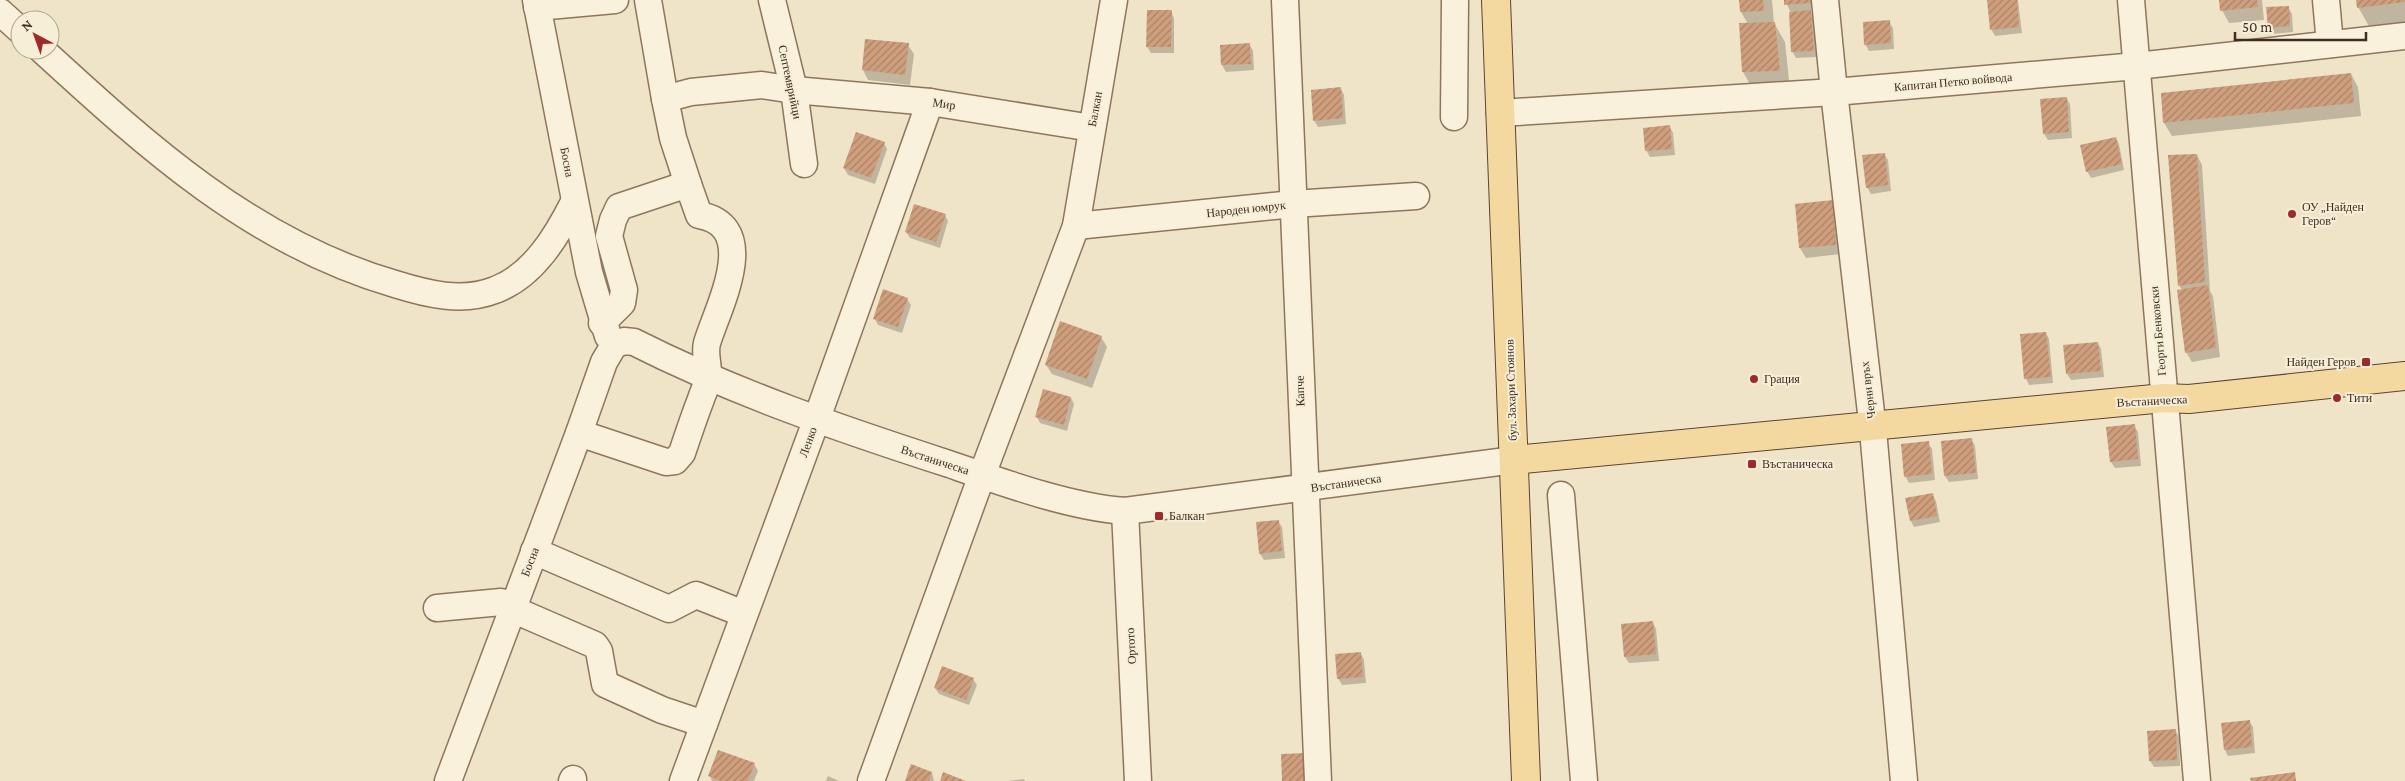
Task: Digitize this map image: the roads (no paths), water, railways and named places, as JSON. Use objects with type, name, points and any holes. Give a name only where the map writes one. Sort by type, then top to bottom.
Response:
[{"type":"main road","name":"бул. Захари Стоянов","points":[[1496,0],[1526,781]]},
{"type":"main road","name":"Въстаническа","points":[[1514,460],[1872,424],[2164,398],[2189,399],[2405,376]]},
{"type":"street","points":[[537,4],[615,0]]},
{"type":"street","points":[[579,433],[666,462],[675,461],[682,454],[708,377],[705,362],[707,345],[731,272],[732,253],[730,237],[719,223],[699,215],[688,184],[665,99],[648,0]]},
{"type":"street","name":"Септемврийци","points":[[772,0],[794,90],[804,164]]},
{"type":"street","name":"Балкан","points":[[872,781],[982,476],[1076,226],[1114,0]]},
{"type":"street","name":"Капче","points":[[1285,0],[1304,489],[1318,781]]},
{"type":"street","points":[[1454,117],[1455,0]]},
{"type":"street","name":"Черни връх","points":[[1825,0],[1872,424],[1904,781]]},
{"type":"street","name":"Георги Бенковски","points":[[2130,0],[2197,781]]},
{"type":"street","points":[[2326,0],[2330,44]]},
{"type":"street","name":"Босна","points":[[448,781],[579,433],[604,362],[608,334],[574,202],[537,4]]},
{"type":"street","points":[[0,12],[10,21]]},
{"type":"street","name":"Капитан Петко войвода","points":[[1500,113],[1834,92],[2137,66],[2405,36]]},
{"type":"street","points":[[53,60],[112,115],[183,174],[273,232],[334,263],[424,293],[467,296],[496,290],[524,273],[551,244],[574,202]]},
{"type":"street","name":"Мир","points":[[665,99],[691,92],[762,85],[794,90],[930,102],[1092,128]]},
{"type":"street","name":"Ленко","points":[[682,781],[816,421],[930,102]]},
{"type":"street","points":[[608,334],[622,303],[624,290],[609,236],[619,206],[688,184]]},
{"type":"street","name":"Народен юмрук","points":[[1076,226],[1293,204],[1416,196]]},
{"type":"street","name":"Въстаническа","points":[[608,334],[624,341],[634,342],[708,377],[816,421],[982,476],[1098,509],[1125,511],[1514,460]]},
{"type":"street","points":[[1561,495],[1584,781]]},
{"type":"street","name":"Ортото","points":[[1125,511],[1138,781]]},
{"type":"street","points":[[534,551],[669,610],[696,595],[744,614]]},
{"type":"street","points":[[437,608],[501,602],[512,609],[595,646],[599,652],[605,684],[662,710],[704,724]]},
{"type":"place","name":"ОУ „Найден Геров“","points":[[2292,214]]},
{"type":"place","name":"Найден Геров","points":[[2366,362]]},
{"type":"place","name":"Грация","points":[[1754,379]]},
{"type":"place","name":"Тити","points":[[2337,398]]},
{"type":"place","name":"Въстаническа","points":[[1752,464]]},
{"type":"place","name":"Балкан","points":[[1159,516]]}]
